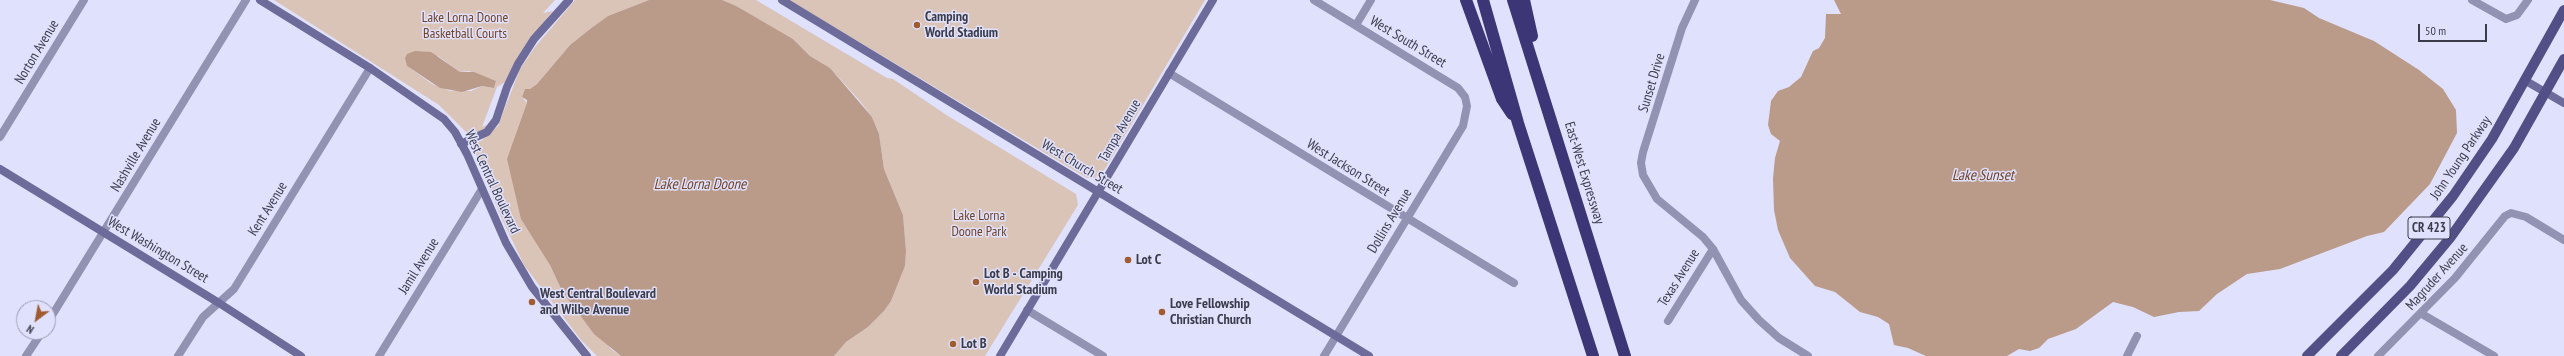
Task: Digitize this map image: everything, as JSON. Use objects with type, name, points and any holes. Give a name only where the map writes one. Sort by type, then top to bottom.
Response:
[{"type":"highway","points":[[1466,0],[1502,99],[1518,123]]},
{"type":"highway","points":[[1483,0],[1518,123],[1593,356]]},
{"type":"highway","name":"East-West Expressway","points":[[1513,0],[1542,88],[1625,356]]},
{"type":"highway","points":[[1524,0],[1542,88]]},
{"type":"main road","name":"John Young Parkway","points":[[2307,356],[2373,292],[2435,220],[2492,139],[2526,81],[2564,10]]},
{"type":"main road","name":"CR 423","points":[[2341,356],[2410,286],[2450,238],[2514,148],[2564,59]]},
{"type":"street","name":"Norton Avenue","points":[[0,137],[84,0]]},
{"type":"street","name":"Nashville Avenue","points":[[56,309],[246,0]]},
{"type":"street","name":"West Central Boulevard","points":[[260,0],[370,68],[444,119],[462,144],[506,244],[532,287],[587,356]]},
{"type":"street","points":[[462,144],[487,132],[496,120],[507,87],[518,64],[534,39],[569,0]]},
{"type":"street","name":"West Church Street","points":[[782,0],[1370,356]]},
{"type":"street","name":"Tampa Avenue","points":[[1000,356],[1100,192],[1213,0]]},
{"type":"street","name":"West South Street","points":[[1314,0],[1448,81],[1458,88],[1465,96]]},
{"type":"street","points":[[1356,25],[1371,0]]},
{"type":"street","points":[[2472,0],[2502,18],[2511,19],[2523,9],[2528,0]]},
{"type":"street","name":"Sunset Drive","points":[[1693,1],[1682,28],[1643,152],[1641,163],[1643,175],[1657,199],[1703,237],[1712,249]]},
{"type":"street","name":"Kent Avenue","points":[[178,356],[203,317],[234,289],[370,68]]},
{"type":"street","name":"West Jackson Street","points":[[1169,73],[1406,219],[1514,283]]},
{"type":"street","points":[[2526,81],[2564,103]]},
{"type":"street","name":"Dollins Avenue","points":[[1324,356],[1463,126],[1467,106],[1465,96]]},
{"type":"street","name":"West Washington Street","points":[[0,169],[219,303],[301,356]]},
{"type":"street","name":"Jamil Avenue","points":[[379,356],[482,189]]},
{"type":"street","name":"Magruder Avenue","points":[[2378,356],[2422,314],[2477,252],[2499,221],[2511,213],[2526,217],[2564,240]]},
{"type":"street","points":[[1712,249],[1746,305],[1779,338],[1808,356]]},
{"type":"street","name":"Texas Avenue","points":[[1668,321],[1712,249]]},
{"type":"street","points":[[1027,310],[1103,356]]},
{"type":"street","points":[[2422,314],[2494,356]]},
{"type":"street","points":[[2127,356],[2138,336]]},
{"type":"street","points":[[26,356],[37,340]]},
{"type":"green space","name":"Lake Lorna Doone Basketball Courts","points":[[274,0],[555,0],[543,13],[553,11],[531,38],[507,81],[497,87],[482,127],[490,124],[489,127],[475,135],[468,134],[439,105]],"holes":[[[438,56],[460,72],[469,71],[496,81],[494,88],[482,86],[471,91],[450,91],[432,84],[407,66]]]},
{"type":"green space","points":[[575,0],[649,0],[608,16],[590,29],[570,45],[537,84],[530,89],[525,89],[522,97],[527,103],[550,265],[562,291],[612,350],[621,356],[597,356],[581,340],[524,265],[501,217],[472,145],[481,141],[498,126],[520,69],[535,47]]},
{"type":"green space","name":"Lake Lorna Doone Park","points":[[722,0],[756,0],[887,78],[893,79],[948,116],[1076,194],[1078,205],[985,356],[834,356],[846,342],[868,327],[884,311],[891,301],[905,266],[906,251],[903,215],[884,169],[879,134],[872,117],[860,101],[830,68],[810,56],[793,39]]},
{"type":"green space","points":[[789,0],[1205,0],[1105,169],[1095,178],[1087,178]]},
{"type":"water","name":"Lake Lorna Doone","points":[[649,0],[722,0],[736,6],[793,39],[810,56],[830,68],[872,117],[879,134],[884,169],[903,215],[906,251],[905,266],[891,301],[884,311],[868,327],[846,342],[834,356],[621,356],[594,334],[562,291],[550,265],[521,219],[507,159],[527,103],[527,100],[522,97],[525,89],[530,89],[537,84],[570,45],[608,16]]},
{"type":"water","name":"Lake Sunset","points":[[1834,0],[2270,0],[2304,8],[2319,18],[2374,41],[2419,70],[2443,89],[2456,110],[2457,133],[2430,184],[2384,232],[2367,236],[2280,269],[2247,274],[2217,294],[2199,311],[2179,312],[2154,317],[2133,307],[2113,302],[2076,329],[2048,339],[2039,348],[2030,351],[2019,349],[2007,356],[1926,356],[1908,348],[1894,345],[1889,324],[1878,317],[1860,312],[1835,292],[1815,286],[1790,258],[1778,230],[1774,210],[1773,178],[1775,158],[1780,141],[1771,134],[1768,125],[1771,101],[1778,91],[1789,87],[1801,77],[1813,51],[1819,48],[1825,38],[1826,14],[1841,14]]},
{"type":"water","points":[[415,51],[431,52],[460,72],[474,72],[496,81],[494,88],[482,86],[462,92],[440,88],[407,66],[405,58],[407,54]]},
{"type":"place","name":"Camping World Stadium","points":[[917,25]]},
{"type":"place","name":"Lot C","points":[[1128,260]]},
{"type":"place","name":"Lot B - Camping World Stadium","points":[[976,282]]},
{"type":"place","name":"West Central Boulevard and Wilbe Avenue","points":[[532,302]]},
{"type":"place","name":"Love Fellowship Christian Church","points":[[1162,312]]},
{"type":"place","name":"Lot B","points":[[953,344]]}]
